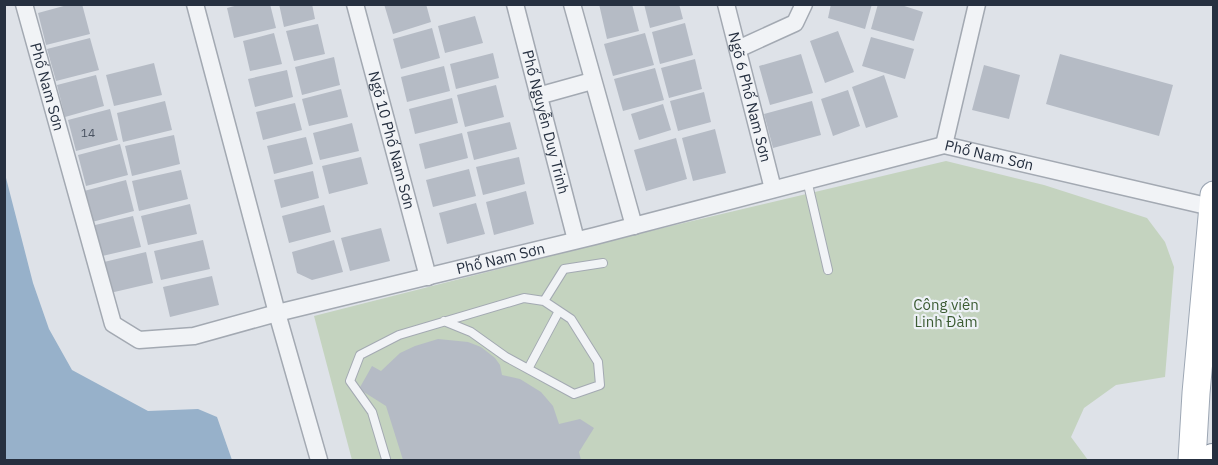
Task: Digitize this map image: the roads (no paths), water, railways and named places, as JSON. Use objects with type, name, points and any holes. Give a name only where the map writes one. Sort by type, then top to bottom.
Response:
[{"type":"main road","points":[[1192,460],[1213,201]]},
{"type":"main road","points":[[1195,410],[1214,435]]},
{"type":"street","name":"Phố Nam Sơn","points":[[24,4],[113,324],[139,340],[194,336],[277,313],[633,226],[944,145],[1213,201]]},
{"type":"street","points":[[195,4],[277,313],[319,460]]},
{"type":"street","name":"Ngõ 10 Phố Nam Sơn","points":[[355,4],[429,277]]},
{"type":"street","name":"Phố Nguyễn Duy Trinh","points":[[514,4],[576,240]]},
{"type":"street","points":[[572,4],[633,226]]},
{"type":"street","name":"Ngõ 6 Phố Nam Sơn","points":[[726,4],[773,189]]},
{"type":"street","points":[[738,49],[795,23],[804,4]]},
{"type":"street","points":[[944,145],[977,4]]},
{"type":"street","points":[[538,96],[592,81]]},
{"type":"lane","points":[[807,180],[828,270]]},
{"type":"lane","points":[[544,301],[564,269],[603,263]]},
{"type":"lane","points":[[386,459],[372,412],[350,381],[360,355],[399,335],[444,321],[524,298],[544,301],[571,319],[598,363],[600,385],[574,394],[506,357],[471,332],[444,321]]},
{"type":"lane","points":[[528,369],[559,311]]},
{"type":"water","points":[[5,174],[33,283],[49,329],[72,370],[148,411],[198,409],[217,417],[232,460],[5,460]]},
{"type":"park label","name":"Công viên Linh Đàm","points":[[946,314]]}]
